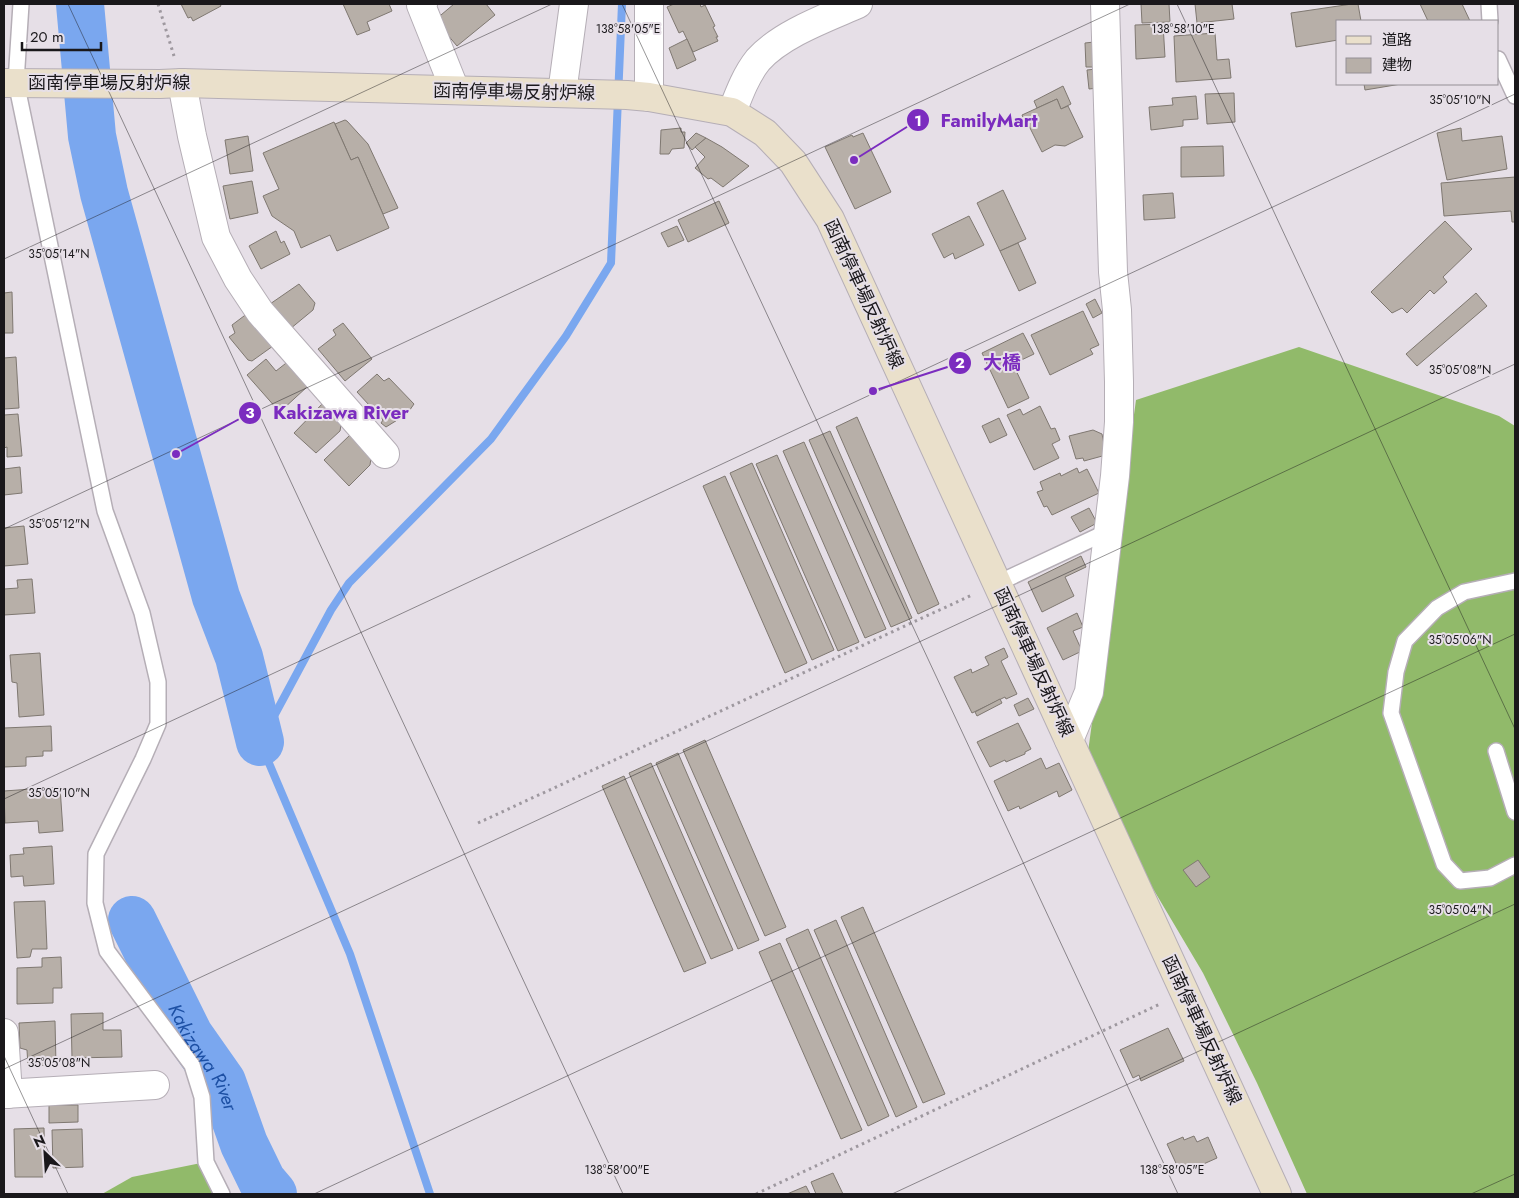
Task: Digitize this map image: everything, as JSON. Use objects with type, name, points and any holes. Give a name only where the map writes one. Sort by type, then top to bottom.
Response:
[{"type":"main road","name":"函南停車場反射炉線","points":[[16,82],[456,90],[638,96],[732,112],[765,133],[793,162],[830,219],[1277,1194]]},
{"type":"street","points":[[421,4],[456,90]]},
{"type":"street","points":[[567,93],[574,4]]},
{"type":"street","points":[[638,96],[649,4]]},
{"type":"street","points":[[732,112],[745,80],[765,54],[784,38],[858,4]]},
{"type":"street","points":[[1069,740],[1089,692],[1109,531],[1119,422],[1117,310],[1113,272],[1105,4]]},
{"type":"street","points":[[171,84],[192,136],[216,237],[238,279],[260,312],[385,454]]},
{"type":"street","points":[[4,1033],[6,1094],[155,1086]]},
{"type":"lane","points":[[21,4],[16,82],[105,511],[142,613],[158,682],[158,724],[143,759],[96,854],[95,903],[107,951],[192,1065],[202,1097],[206,1162],[222,1194]]},
{"type":"lane","points":[[1488,4],[1490,20]]},
{"type":"lane","points":[[1499,61],[1515,96]]},
{"type":"lane","points":[[998,583],[1109,531]]},
{"type":"lane","points":[[1515,581],[1464,592],[1437,608],[1405,641],[1396,672],[1391,713],[1444,864],[1460,881],[1490,878],[1515,864]]},
{"type":"lane","points":[[1496,750],[1515,812]]},
{"type":"path","points":[[158,4],[171,84]]},
{"type":"path","points":[[478,823],[998,583]]},
{"type":"path","points":[[756,1194],[1185,992]]},
{"type":"green space","points":[[1299,347],[1499,416],[1515,426],[1515,1194],[1307,1194],[1257,1083],[1203,973],[1085,774],[1136,400]]},
{"type":"green space","points":[[206,1162],[229,1194],[102,1194],[132,1177]]},
{"type":"building","points":[[181,4],[220,4],[221,6],[193,21],[191,17],[188,18]]},
{"type":"building","points":[[343,4],[389,4],[392,11],[367,22],[370,30],[357,35]]},
{"type":"building","points":[[454,4],[486,4],[495,15],[457,46],[435,20]]},
{"type":"building","points":[[674,4],[700,4],[701,7],[705,5],[715,26],[713,27],[718,41],[693,52],[683,31],[679,33],[667,7]]},
{"type":"building","points":[[1141,4],[1169,4],[1170,22],[1142,23]]},
{"type":"building","points":[[1195,4],[1232,4],[1234,19],[1197,23]]},
{"type":"building","points":[[1358,4],[1361,20],[1336,20],[1336,40],[1296,47],[1291,13]]},
{"type":"building","points":[[1420,4],[1462,4],[1470,20],[1428,20]]},
{"type":"building","points":[[1163,24],[1165,57],[1136,59],[1135,25]]},
{"type":"building","points":[[1215,33],[1217,60],[1229,59],[1231,78],[1176,82],[1174,36]]},
{"type":"building","points":[[687,39],[696,60],[677,69],[669,48]]},
{"type":"building","points":[[1094,42],[1094,67],[1086,67],[1085,43]]},
{"type":"building","points":[[1096,69],[1098,88],[1089,89],[1087,70]]},
{"type":"building","points":[[1364,85],[1395,85],[1365,90]]},
{"type":"building","points":[[1063,86],[1071,104],[1061,109],[1057,99],[1037,108],[1034,101]]},
{"type":"building","points":[[1234,93],[1235,122],[1207,124],[1205,94]]},
{"type":"building","points":[[1196,96],[1198,119],[1183,120],[1183,126],[1151,130],[1149,107],[1173,105],[1172,98]]},
{"type":"building","points":[[1057,99],[1061,109],[1068,106],[1083,137],[1065,146],[1055,145],[1042,152],[1022,115]]},
{"type":"building","points":[[345,120],[368,144],[398,208],[383,214],[358,157],[351,160],[335,124]]},
{"type":"building","points":[[334,122],[351,160],[358,157],[389,228],[337,251],[330,235],[301,248],[294,231],[272,216],[263,196],[279,189],[263,153]]},
{"type":"building","points":[[681,128],[681,132],[685,132],[684,148],[672,149],[669,154],[660,154],[661,130]]},
{"type":"building","points":[[1461,128],[1462,141],[1502,136],[1507,169],[1447,180],[1437,133]]},
{"type":"building","points":[[696,133],[706,138],[692,150],[686,143]]},
{"type":"building","points":[[863,133],[891,192],[855,209],[825,147],[852,135],[853,137]]},
{"type":"building","points":[[248,136],[253,171],[230,174],[225,140]]},
{"type":"building","points":[[706,138],[749,166],[723,187],[711,178],[708,179],[695,168],[705,157],[695,147]]},
{"type":"building","points":[[1223,146],[1224,176],[1181,177],[1181,147]]},
{"type":"building","points":[[1515,177],[1515,222],[1512,222],[1511,211],[1444,216],[1441,183]]},
{"type":"building","points":[[252,181],[258,213],[230,219],[223,186]]},
{"type":"building","points":[[1003,190],[1026,239],[1000,251],[977,203]]},
{"type":"building","points":[[1173,193],[1175,218],[1144,220],[1143,195]]},
{"type":"building","points":[[719,201],[729,223],[688,242],[678,220]]},
{"type":"building","points":[[969,216],[984,245],[955,259],[953,253],[944,258],[932,234]]},
{"type":"building","points":[[1445,221],[1472,249],[1443,277],[1447,282],[1434,294],[1430,290],[1407,313],[1402,308],[1392,313],[1371,292]]},
{"type":"building","points":[[677,226],[684,240],[668,247],[661,233]]},
{"type":"building","points":[[276,231],[281,243],[284,241],[290,254],[261,269],[249,246]]},
{"type":"building","points":[[1018,243],[1036,283],[1019,291],[1000,251]]},
{"type":"building","points":[[299,284],[315,303],[313,310],[290,329],[270,304]]},
{"type":"building","points":[[12,292],[13,333],[4,333],[4,293]]},
{"type":"building","points":[[1476,293],[1487,306],[1417,366],[1406,354]]},
{"type":"building","points":[[1095,299],[1102,313],[1093,318],[1086,304]]},
{"type":"building","points":[[1083,311],[1099,345],[1090,349],[1093,354],[1050,375],[1031,335]]},
{"type":"building","points":[[248,313],[273,346],[252,361],[248,360],[229,337],[235,333],[232,325]]},
{"type":"building","points":[[343,323],[372,359],[345,381],[318,349],[336,335],[333,330]]},
{"type":"building","points":[[1023,333],[1034,354],[1013,364],[1029,398],[1008,408],[982,353]]},
{"type":"building","points":[[16,357],[19,408],[4,409],[4,358]]},
{"type":"building","points":[[266,359],[276,371],[290,360],[308,386],[282,410],[277,409],[247,375]]},
{"type":"building","points":[[377,374],[384,381],[389,378],[414,404],[407,414],[386,427],[381,423],[383,420],[357,392]]},
{"type":"building","points":[[324,402],[342,419],[340,431],[316,453],[294,433]]},
{"type":"building","points":[[1040,406],[1051,429],[1055,428],[1060,440],[1052,444],[1059,458],[1034,470],[1007,415],[1020,409],[1023,415]]},
{"type":"building","points":[[18,414],[22,456],[7,457],[7,447],[4,448],[4,415]]},
{"type":"building","points":[[857,417],[939,604],[918,614],[836,427]]},
{"type":"building","points":[[999,418],[1007,435],[990,443],[982,426]]},
{"type":"building","points":[[1093,430],[1102,434],[1106,455],[1084,461],[1083,458],[1076,459],[1069,436]]},
{"type":"building","points":[[830,431],[912,618],[891,627],[809,440]]},
{"type":"building","points":[[350,435],[371,458],[370,465],[349,486],[324,460]]},
{"type":"building","points":[[804,442],[886,629],[865,638],[783,451]]},
{"type":"building","points":[[777,455],[859,642],[838,651],[756,464]]},
{"type":"building","points":[[752,463],[834,650],[812,660],[730,473]]},
{"type":"building","points":[[20,467],[22,493],[4,495],[4,469]]},
{"type":"building","points":[[1077,468],[1079,473],[1087,469],[1099,493],[1052,515],[1047,506],[1044,507],[1037,492],[1043,490],[1040,482],[1060,473],[1061,476]]},
{"type":"building","points":[[725,476],[807,663],[785,673],[703,486]]},
{"type":"building","points":[[1089,508],[1097,523],[1080,532],[1071,517]]},
{"type":"building","points":[[24,526],[28,564],[4,566],[4,528]]},
{"type":"building","points":[[1081,556],[1086,567],[1065,577],[1074,596],[1042,612],[1028,582]]},
{"type":"building","points":[[32,579],[35,613],[4,615],[4,589],[18,588],[17,580]]},
{"type":"building","points":[[1077,613],[1083,627],[1073,631],[1082,651],[1063,660],[1047,628]]},
{"type":"building","points":[[1004,648],[1008,657],[1001,661],[1017,694],[1006,699],[1005,697],[972,713],[954,677],[971,669],[972,673],[989,665],[985,657]]},
{"type":"building","points":[[40,653],[44,715],[19,717],[17,683],[12,682],[10,655]]},
{"type":"building","points":[[1028,698],[1034,709],[1019,716],[1014,705]]},
{"type":"building","points":[[1000,699],[1002,703],[977,716],[975,712]]},
{"type":"building","points":[[1018,723],[1031,749],[1025,752],[1025,754],[990,767],[977,742]]},
{"type":"building","points":[[51,726],[52,751],[43,751],[43,756],[26,757],[26,766],[4,767],[4,728]]},
{"type":"building","points":[[705,740],[786,927],[765,936],[683,750]]},
{"type":"building","points":[[678,753],[759,940],[738,949],[656,763]]},
{"type":"building","points":[[1041,758],[1046,769],[1059,763],[1072,790],[1059,797],[1057,791],[1020,809],[1019,806],[1008,811],[994,781]]},
{"type":"building","points":[[651,763],[733,950],[711,959],[629,773]]},
{"type":"building","points":[[624,776],[706,963],[684,972],[602,786]]},
{"type":"building","points":[[60,787],[63,831],[39,833],[38,821],[5,823],[4,791]]},
{"type":"building","points":[[52,846],[54,884],[24,886],[23,876],[11,877],[10,855],[24,854],[23,848]]},
{"type":"building","points":[[1198,860],[1210,877],[1196,887],[1183,870]]},
{"type":"building","points":[[45,901],[47,949],[32,949],[30,957],[17,958],[14,902]]},
{"type":"building","points":[[863,907],[945,1094],[923,1103],[841,917]]},
{"type":"building","points":[[836,920],[917,1107],[896,1117],[814,930]]},
{"type":"building","points":[[808,929],[889,1116],[868,1126],[786,939]]},
{"type":"building","points":[[780,943],[862,1130],[841,1139],[759,952]]},
{"type":"building","points":[[61,957],[62,988],[53,988],[53,1003],[17,1004],[17,968],[42,967],[42,958]]},
{"type":"building","points":[[103,1013],[103,1030],[121,1030],[122,1057],[72,1058],[71,1014]]},
{"type":"building","points":[[55,1021],[56,1065],[28,1066],[27,1050],[20,1048],[19,1023]]},
{"type":"building","points":[[1168,1028],[1184,1061],[1141,1081],[1139,1075],[1133,1078],[1120,1050]]},
{"type":"building","points":[[49,1105],[78,1105],[78,1122],[49,1123]]},
{"type":"building","points":[[44,1128],[45,1177],[15,1177],[14,1129]]},
{"type":"building","points":[[82,1129],[83,1167],[53,1168],[52,1130]]},
{"type":"building","points":[[1194,1136],[1197,1142],[1208,1137],[1217,1158],[1181,1174],[1167,1144],[1183,1137],[1184,1140]]},
{"type":"building","points":[[833,1173],[843,1194],[816,1194],[811,1182]]},
{"type":"building","points":[[806,1186],[810,1194],[787,1194]]},
{"type":"waterway","name":"Kakizawa River","points":[[80,4],[92,136],[104,193],[216,597],[239,657],[260,742]]},
{"type":"waterway","points":[[430,1194],[350,954],[260,742],[331,610],[349,583],[491,439],[566,336],[611,263],[622,4]]},
{"type":"waterway","name":"Kakizawa River","points":[[132,920],[189,1035],[222,1082],[244,1144],[262,1181],[273,1194]]},
{"type":"place","name":"FamilyMart","points":[[854,160]]},
{"type":"place","name":"大橋","points":[[873,391]]},
{"type":"place","name":"Kakizawa River","points":[[176,454]]}]
